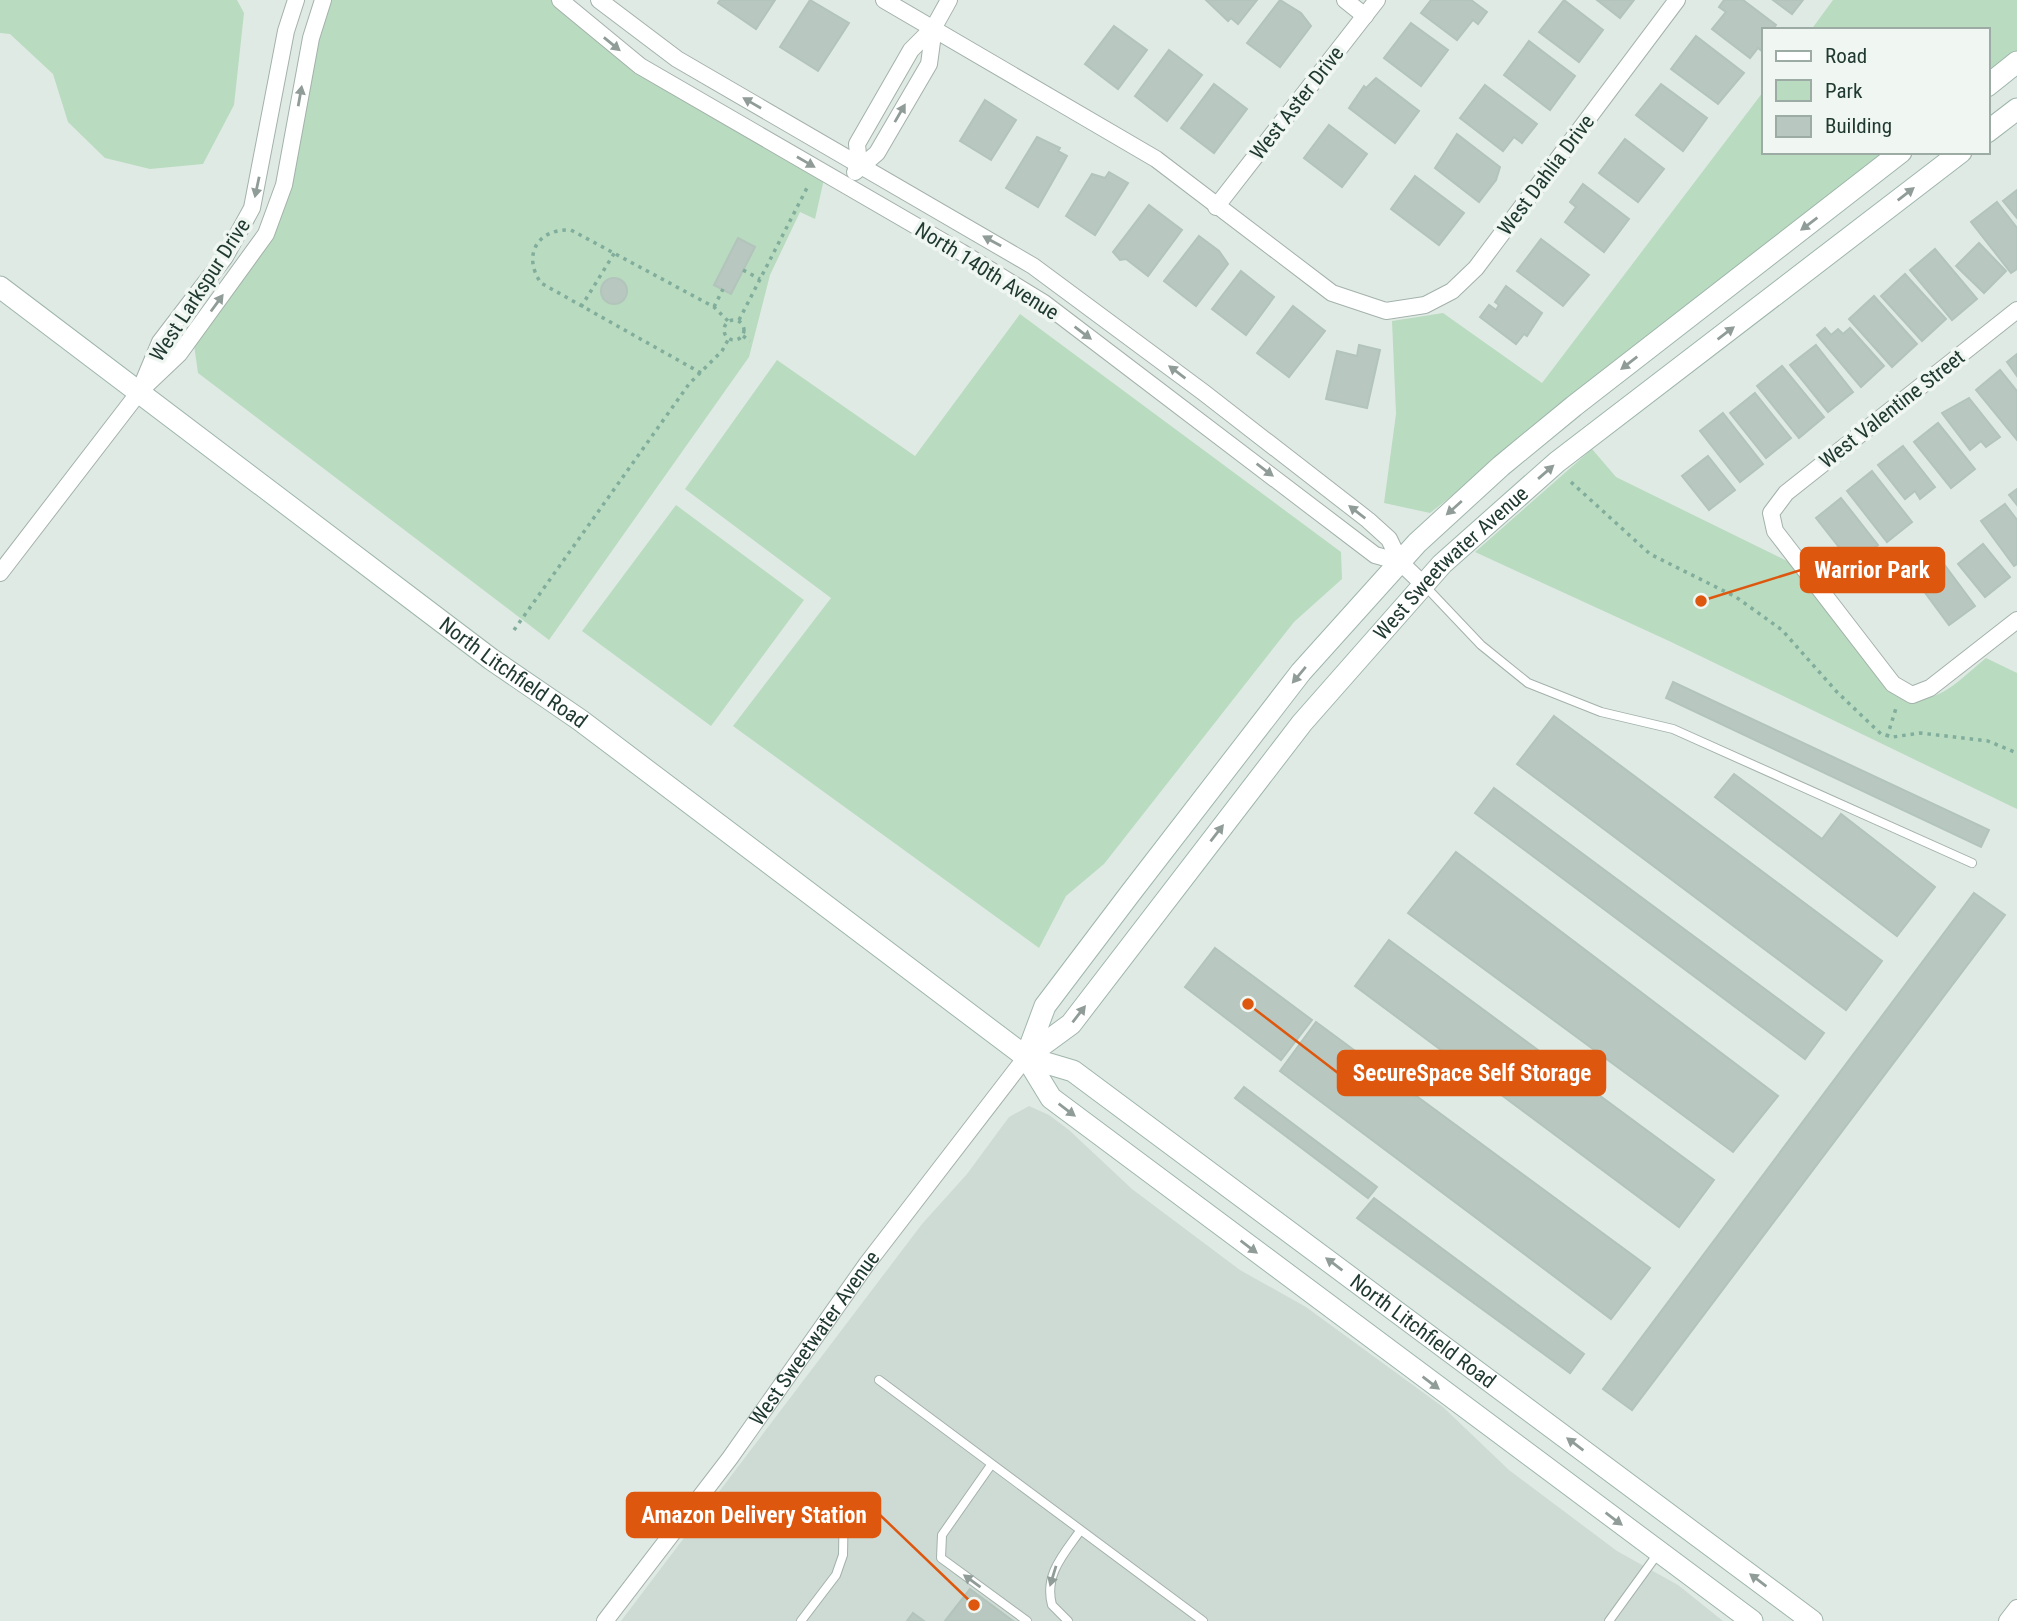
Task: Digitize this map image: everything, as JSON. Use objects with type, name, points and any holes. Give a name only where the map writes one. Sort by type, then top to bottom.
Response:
[{"type":"main road","points":[[1989,84],[2017,62]]},
{"type":"main road","points":[[1989,131],[2017,110]]},
{"type":"main road","name":"West Sweetwater Avenue","points":[[1026,1057],[1045,1006],[1301,672],[1400,562],[1444,517],[1538,435],[1898,154]]},
{"type":"main road","name":"West Sweetwater Avenue","points":[[1026,1057],[1071,1024],[1302,723],[1423,584],[1479,529],[1557,462],[1958,154]]},
{"type":"main road","points":[[1842,199],[1866,225]]},
{"type":"main road","name":"North Litchfield Road","points":[[0,287],[491,659],[580,720],[1026,1057],[1073,1071],[1812,1621]]},
{"type":"main road","name":"North Litchfield Road","points":[[1026,1057],[1051,1098],[1752,1621]]},
{"type":"street","name":"West Larkspur Drive","points":[[140,391],[160,342],[225,257],[252,208],[286,31],[296,0]]},
{"type":"street","name":"West Larkspur Drive","points":[[140,391],[179,355],[266,234],[284,185],[311,38],[323,0]]},
{"type":"street","name":"North 140th Avenue","points":[[560,0],[640,66],[1044,303],[1375,555],[1400,562]]},
{"type":"street","name":"North 140th Avenue","points":[[599,0],[677,59],[1009,251],[1064,288],[1368,520],[1390,539],[1400,562],[1423,584]]},
{"type":"street","points":[[884,0],[1156,159],[1216,206]]},
{"type":"street","points":[[847,186],[859,166],[877,153],[929,64],[934,27],[949,0]]},
{"type":"street","points":[[1345,0],[1365,16]]},
{"type":"street","name":"West Aster Drive","points":[[1216,206],[1377,0]]},
{"type":"street","name":"West Dahlia Drive","points":[[1216,206],[1332,293],[1386,311],[1425,304],[1451,291],[1476,268],[1677,0]]},
{"type":"street","name":"West Valentine Street","points":[[1905,698],[1775,531],[1771,513],[1786,493],[2017,310]]},
{"type":"street","points":[[0,573],[140,391]]},
{"type":"street","points":[[1905,698],[1930,688],[2017,620]]},
{"type":"street","name":"West Sweetwater Avenue","points":[[605,1621],[730,1458],[866,1265],[1026,1057]]},
{"type":"street","points":[[2007,1621],[2017,1608]]},
{"type":"lane","points":[[1423,584],[1481,645],[1528,682],[1601,712],[1673,729],[1972,863]]},
{"type":"lane","points":[[879,1380],[1203,1621]]},
{"type":"lane","points":[[991,1465],[942,1535],[941,1558],[1027,1621]]},
{"type":"lane","points":[[802,1621],[836,1575],[843,1555],[844,1500]]},
{"type":"lane","points":[[1068,1621],[1052,1605],[1052,1571],[1080,1531]]},
{"type":"lane","points":[[1609,1621],[1659,1552]]},
{"type":"path","points":[[739,320],[810,182]]},
{"type":"path","points":[[701,373],[541,283],[534,272],[531,259],[534,246],[543,236],[558,229],[571,230],[714,307],[728,321]]},
{"type":"path","points":[[581,307],[615,252]]},
{"type":"path","points":[[744,270],[760,279]]},
{"type":"path","points":[[714,307],[723,289]]},
{"type":"path","points":[[728,321],[739,320]]},
{"type":"path","points":[[739,320],[744,326],[743,336]]},
{"type":"path","points":[[728,321],[724,331],[729,338],[737,340],[743,336]]},
{"type":"path","points":[[743,336],[750,341]]},
{"type":"path","points":[[514,630],[689,384],[722,351],[729,338]]},
{"type":"path","points":[[1570,482],[1650,554],[1736,597],[1782,630],[1837,692],[1872,727],[1887,737],[1920,733],[1988,741],[2017,753]]},
{"type":"path","points":[[1887,737],[1905,698]]},
{"type":"shaded area","points":[[1029,1106],[1049,1115],[1069,1130],[1132,1189],[1240,1270],[1306,1307],[1443,1407],[1509,1470],[1617,1551],[1678,1585],[1723,1621],[621,1621],[922,1224],[967,1174],[1009,1117]]},
{"type":"green space","points":[[0,0],[237,0],[244,13],[234,105],[203,164],[150,169],[105,158],[68,122],[53,74],[10,34],[0,33]]},
{"type":"green space","points":[[329,0],[554,0],[824,179],[815,219],[800,212],[770,275],[749,357],[549,640],[198,373],[194,345],[264,247],[285,204],[293,181],[319,25]]},
{"type":"green space","points":[[1833,0],[2017,0],[2017,53],[1989,74],[1989,28],[1812,28]]},
{"type":"green space","points":[[1762,93],[1762,154],[1887,154],[1430,513],[1384,503],[1396,414],[1392,321],[1443,313],[1542,383]]},
{"type":"green space","points":[[1020,314],[1341,552],[1342,579],[1294,622],[1104,864],[1066,896],[1039,948],[733,726],[831,598],[685,489],[777,360],[915,456]]},
{"type":"green space","points":[[1592,449],[1616,477],[1789,562],[1887,690],[1903,697],[1929,698],[1952,686],[1986,658],[2017,673],[2017,809],[1669,641],[1475,552]]},
{"type":"green space","points":[[676,505],[804,600],[711,726],[582,631]]},
{"type":"building","points":[[720,0],[775,0],[756,29],[718,3]]},
{"type":"building","points":[[810,0],[849,23],[818,71],[780,47]]},
{"type":"building","points":[[1206,0],[1257,0],[1238,24],[1231,18],[1228,21]]},
{"type":"building","points":[[1280,0],[1301,13],[1311,26],[1280,67],[1247,43]]},
{"type":"building","points":[[1431,0],[1471,0],[1487,12],[1478,24],[1473,20],[1457,40],[1421,13]]},
{"type":"building","points":[[1564,0],[1603,30],[1579,62],[1539,32]]},
{"type":"building","points":[[1597,0],[1634,0],[1620,18]]},
{"type":"building","points":[[1724,0],[1743,0],[1776,25],[1774,28],[1762,28],[1762,51],[1758,48],[1750,58],[1712,29],[1726,12],[1719,7]]},
{"type":"building","points":[[1773,0],[1803,0],[1792,14]]},
{"type":"building","points":[[1411,23],[1448,50],[1421,86],[1384,58]]},
{"type":"building","points":[[1114,26],[1147,50],[1118,89],[1085,64]]},
{"type":"building","points":[[1696,36],[1744,73],[1718,104],[1671,69]]},
{"type":"building","points":[[1529,41],[1575,76],[1550,110],[1504,75]]},
{"type":"building","points":[[1169,50],[1202,75],[1167,121],[1135,96]]},
{"type":"building","points":[[1376,78],[1419,111],[1395,143],[1349,108],[1364,86],[1366,88]]},
{"type":"building","points":[[1214,84],[1247,109],[1214,153],[1181,128]]},
{"type":"building","points":[[1661,84],[1707,118],[1683,151],[1636,115]]},
{"type":"building","points":[[1485,85],[1537,124],[1522,143],[1514,137],[1503,151],[1460,118]]},
{"type":"building","points":[[985,100],[1016,120],[991,160],[960,141]]},
{"type":"building","points":[[1329,125],[1367,154],[1342,187],[1304,158]]},
{"type":"building","points":[[1457,134],[1500,167],[1496,180],[1479,202],[1435,168]]},
{"type":"building","points":[[1037,137],[1060,148],[1058,151],[1067,156],[1038,207],[1006,188]]},
{"type":"building","points":[[1625,139],[1664,169],[1638,202],[1599,173]]},
{"type":"building","points":[[1109,172],[1128,183],[1095,235],[1066,216],[1092,174],[1105,178]]},
{"type":"building","points":[[1415,176],[1464,213],[1439,245],[1391,209]]},
{"type":"building","points":[[1583,184],[1629,219],[1604,252],[1565,222],[1576,207],[1570,202]]},
{"type":"building","points":[[2017,190],[2017,218],[2003,201]]},
{"type":"building","points":[[1997,202],[2017,228],[2017,269],[2011,273],[1971,222]]},
{"type":"building","points":[[1149,205],[1182,230],[1148,276],[1126,259],[1120,260],[1113,252]]},
{"type":"building","points":[[1199,236],[1219,251],[1228,264],[1196,306],[1164,281]]},
{"type":"building","points":[[738,238],[755,247],[731,294],[714,285]]},
{"type":"building","points":[[1541,239],[1589,275],[1563,306],[1517,271]]},
{"type":"building","points":[[1979,243],[2006,271],[1984,293],[1956,266]]},
{"type":"building","points":[[1935,249],[1977,299],[1952,320],[1910,270]]},
{"type":"building","points":[[1241,271],[1274,297],[1246,335],[1212,309]]},
{"type":"building","points":[[1905,274],[1946,319],[1922,341],[1881,296]]},
{"type":"building","points":[[614,278],[624,281],[627,291],[624,301],[614,304],[604,301],[601,291],[604,281]]},
{"type":"building","points":[[1506,286],[1542,313],[1527,336],[1524,334],[1516,344],[1480,317],[1489,305],[1496,310],[1499,305],[1495,302]]},
{"type":"building","points":[[1874,296],[1917,344],[1892,367],[1849,319]]},
{"type":"building","points":[[1293,306],[1325,331],[1289,377],[1257,353]]},
{"type":"building","points":[[1825,328],[1831,335],[1838,329],[1843,334],[1850,328],[1884,366],[1861,387],[1817,335]]},
{"type":"building","points":[[1359,345],[1380,350],[1367,408],[1326,399],[1337,351],[1357,356]]},
{"type":"building","points":[[1816,345],[1853,392],[1828,412],[1790,365]]},
{"type":"building","points":[[2017,354],[2017,376],[2007,362]]},
{"type":"building","points":[[1782,366],[1824,417],[1799,438],[1757,386]]},
{"type":"building","points":[[2000,370],[2017,391],[2017,440],[1976,390]]},
{"type":"building","points":[[1755,393],[1791,438],[1766,458],[1730,413]]},
{"type":"building","points":[[1969,398],[2000,437],[1986,447],[1981,441],[1970,450],[1942,413]]},
{"type":"building","points":[[1723,413],[1763,464],[1740,482],[1700,431]]},
{"type":"building","points":[[1938,423],[1975,469],[1951,488],[1914,442]]},
{"type":"building","points":[[1903,446],[1935,487],[1920,499],[1915,491],[1905,499],[1878,465]]},
{"type":"building","points":[[1708,456],[1735,490],[1709,510],[1682,476]]},
{"type":"building","points":[[1872,471],[1912,522],[1887,542],[1847,491]]},
{"type":"building","points":[[2017,489],[2017,505],[2009,495]]},
{"type":"building","points":[[1841,498],[1878,545],[1853,565],[1816,518]]},
{"type":"building","points":[[2005,504],[2017,520],[2017,564],[2014,566],[1981,521]]},
{"type":"building","points":[[1983,544],[2010,577],[1985,597],[1958,564]]},
{"type":"building","points":[[1935,552],[1975,606],[1949,625],[1909,571]]},
{"type":"building","points":[[1673,682],[1989,830],[1981,847],[1666,698]]},
{"type":"building","points":[[1554,716],[1882,961],[1846,1010],[1517,764]]},
{"type":"building","points":[[1734,774],[1822,839],[1841,814],[1935,887],[1897,936],[1715,797]]},
{"type":"building","points":[[1494,788],[1824,1033],[1805,1059],[1475,813]]},
{"type":"building","points":[[1456,852],[1778,1096],[1733,1152],[1408,913]]},
{"type":"building","points":[[1974,893],[2005,915],[1632,1410],[1603,1389]]},
{"type":"building","points":[[1389,940],[1714,1180],[1679,1227],[1355,986]]},
{"type":"building","points":[[1215,948],[1312,1020],[1281,1060],[1185,987]]},
{"type":"building","points":[[1316,1022],[1650,1268],[1611,1319],[1280,1071]]},
{"type":"building","points":[[1244,1087],[1377,1187],[1368,1198],[1235,1098]]},
{"type":"building","points":[[1374,1198],[1584,1354],[1570,1373],[1357,1218]]},
{"type":"building","points":[[970,1589],[1013,1621],[945,1621]]},
{"type":"building","points":[[913,1613],[924,1621],[907,1621]]},
{"type":"place","name":"Warrior Park","points":[[1701,601]]},
{"type":"place","name":"SecureSpace Self Storage","points":[[1248,1004]]},
{"type":"place","name":"Amazon Delivery Station","points":[[974,1605]]}]
